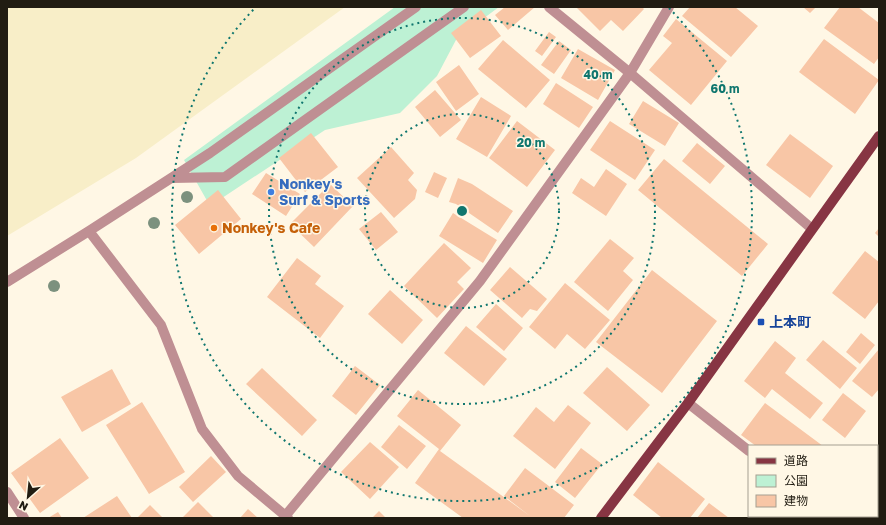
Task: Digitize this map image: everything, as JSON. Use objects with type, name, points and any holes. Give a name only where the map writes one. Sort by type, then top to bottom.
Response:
[{"type":"main road","points":[[600,518],[688,403],[811,228],[879,136]]},
{"type":"street","points":[[7,282],[89,232],[210,154],[416,7]]},
{"type":"street","points":[[172,178],[225,177],[464,7]]},
{"type":"street","points":[[549,7],[630,73],[811,228]]},
{"type":"street","points":[[89,232],[161,325],[202,429],[238,476],[287,517],[480,281],[630,73],[669,7]]},
{"type":"street","points":[[688,403],[748,450]]},
{"type":"street","points":[[7,492],[24,518]]},
{"type":"green space","points":[[395,7],[499,7],[457,38],[437,76],[400,113],[325,130],[210,206],[184,160]]},
{"type":"sand","points":[[7,7],[345,7],[136,158],[7,236]]},
{"type":"building","points":[[505,7],[535,7],[508,30],[495,15]]},
{"type":"building","points":[[576,7],[642,7],[644,9],[623,31],[611,20],[600,31]]},
{"type":"building","points":[[690,7],[735,7],[758,26],[731,57],[682,16]]},
{"type":"building","points":[[803,7],[816,7],[810,13]]},
{"type":"building","points":[[840,7],[858,7],[879,23],[879,57],[874,64],[824,28]]},
{"type":"building","points":[[481,10],[501,36],[470,58],[451,33]]},
{"type":"building","points":[[676,19],[727,61],[691,105],[649,70],[672,43],[663,36]]},
{"type":"building","points":[[549,32],[556,37],[542,56],[535,51]]},
{"type":"building","points":[[824,39],[879,80],[855,114],[799,72]]},
{"type":"building","points":[[503,40],[550,80],[526,108],[478,69]]},
{"type":"building","points":[[559,41],[571,50],[554,74],[541,65]]},
{"type":"building","points":[[578,49],[615,70],[598,100],[561,78]]},
{"type":"building","points":[[459,65],[479,94],[456,111],[436,82]]},
{"type":"building","points":[[556,83],[593,107],[579,128],[543,104]]},
{"type":"building","points":[[435,90],[461,120],[440,137],[415,107]]},
{"type":"building","points":[[481,97],[511,116],[487,157],[456,139]]},
{"type":"building","points":[[643,101],[679,123],[665,146],[629,124]]},
{"type":"building","points":[[517,121],[555,150],[527,187],[489,158]]},
{"type":"building","points":[[610,121],[655,150],[635,180],[590,150]]},
{"type":"building","points":[[311,133],[338,167],[305,192],[279,158]]},
{"type":"building","points":[[790,134],[833,166],[810,198],[766,165]]},
{"type":"building","points":[[697,143],[725,166],[710,184],[682,161]]},
{"type":"building","points":[[391,147],[414,173],[408,180],[417,190],[415,199],[394,218],[357,178]]},
{"type":"building","points":[[664,159],[768,244],[742,276],[638,190]]},
{"type":"building","points":[[606,169],[627,184],[606,216],[572,193],[581,178],[594,187]]},
{"type":"building","points":[[434,172],[447,178],[438,198],[425,192]]},
{"type":"building","points":[[266,173],[300,194],[286,216],[252,194]]},
{"type":"building","points":[[458,178],[472,184],[513,211],[498,233],[456,204],[449,202]]},
{"type":"building","points":[[330,184],[353,206],[314,247],[290,224]]},
{"type":"building","points":[[218,190],[241,219],[199,254],[175,225]]},
{"type":"building","points":[[381,212],[398,232],[376,250],[359,229]]},
{"type":"building","points":[[453,213],[497,240],[483,263],[439,236]]},
{"type":"building","points":[[879,228],[879,237],[875,233]]},
{"type":"building","points":[[610,239],[634,258],[623,271],[633,280],[608,311],[574,282]]},
{"type":"building","points":[[444,243],[471,268],[457,282],[464,289],[437,318],[404,286]]},
{"type":"building","points":[[865,251],[879,262],[879,301],[865,319],[832,293]]},
{"type":"building","points":[[297,258],[321,276],[315,284],[344,306],[320,338],[267,297]]},
{"type":"building","points":[[510,267],[547,299],[537,311],[530,309],[522,318],[490,290]]},
{"type":"building","points":[[652,270],[717,321],[662,393],[596,342]]},
{"type":"building","points":[[565,283],[610,320],[585,349],[567,334],[555,349],[529,327]]},
{"type":"building","points":[[390,290],[423,320],[402,344],[368,314]]},
{"type":"building","points":[[496,304],[523,328],[504,351],[476,327]]},
{"type":"building","points":[[466,326],[507,359],[484,386],[444,353]]},
{"type":"building","points":[[861,333],[875,345],[860,364],[846,352]]},
{"type":"building","points":[[823,340],[857,368],[840,389],[806,360]]},
{"type":"building","points":[[775,341],[796,358],[785,373],[823,403],[810,419],[772,389],[765,398],[744,381]]},
{"type":"building","points":[[879,349],[879,389],[872,397],[852,381]]},
{"type":"building","points":[[355,366],[380,385],[356,415],[332,396]]},
{"type":"building","points":[[607,367],[650,405],[627,431],[583,393]]},
{"type":"building","points":[[262,368],[317,420],[302,436],[246,384]]},
{"type":"building","points":[[112,369],[131,404],[82,432],[61,397]]},
{"type":"building","points":[[418,390],[461,425],[440,451],[530,516],[504,496],[525,468],[574,505],[564,518],[463,518],[415,483],[439,449],[397,416]]},
{"type":"building","points":[[843,393],[866,411],[845,438],[822,420]]},
{"type":"building","points":[[142,402],[185,472],[149,494],[106,425]]},
{"type":"building","points":[[765,403],[822,445],[755,445],[741,435]]},
{"type":"building","points":[[568,405],[591,423],[555,469],[513,436],[536,407],[554,422]]},
{"type":"building","points":[[399,425],[426,446],[407,469],[381,447]]},
{"type":"building","points":[[60,438],[89,478],[40,513],[11,473]]},
{"type":"building","points":[[370,442],[399,467],[370,499],[341,472]]},
{"type":"building","points":[[581,448],[602,464],[575,498],[555,482]]},
{"type":"building","points":[[211,456],[226,472],[193,502],[179,487]]},
{"type":"building","points":[[658,462],[705,499],[690,518],[662,518],[633,495]]},
{"type":"building","points":[[879,493],[879,518],[848,517],[878,517]]},
{"type":"building","points":[[117,496],[132,518],[83,518]]},
{"type":"building","points":[[198,502],[214,518],[182,518]]},
{"type":"building","points":[[709,503],[729,518],[697,518]]},
{"type":"building","points":[[150,505],[163,518],[137,518]]},
{"type":"building","points":[[248,509],[258,518],[240,518]]},
{"type":"building","points":[[379,511],[386,518],[372,518]]},
{"type":"building","points":[[58,512],[62,518],[48,518]]},
{"type":"building","points":[[780,517],[817,518],[781,518]]},
{"type":"place","name":"Nonkey's Surf & Sports","points":[[271,192]]},
{"type":"place","name":"Nonkey's Cafe","points":[[214,228]]},
{"type":"place","name":"上本町","points":[[761,322]]}]
